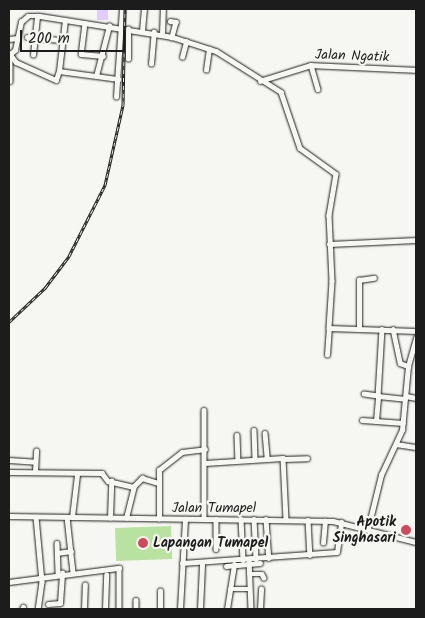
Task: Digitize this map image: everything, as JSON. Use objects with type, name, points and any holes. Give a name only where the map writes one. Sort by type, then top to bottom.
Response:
[{"type":"street","points":[[116,97],[122,9]]},
{"type":"street","points":[[142,31],[144,9]]},
{"type":"street","points":[[162,29],[163,9]]},
{"type":"street","points":[[10,81],[10,55],[21,22],[37,16],[142,31],[154,32],[162,29]]},
{"type":"street","points":[[33,55],[37,16]]},
{"type":"street","points":[[10,55],[16,62],[55,80],[59,71],[65,20]]},
{"type":"street","points":[[170,20],[176,22],[172,37]]},
{"type":"street","points":[[85,23],[81,53],[103,56]]},
{"type":"street","points":[[96,76],[103,56],[109,26]]},
{"type":"street","points":[[128,29],[128,60]]},
{"type":"street","points":[[162,29],[172,37],[209,49],[283,94],[300,148],[335,171],[330,196],[332,281],[327,355]]},
{"type":"street","points":[[151,64],[154,32]]},
{"type":"street","points":[[27,37],[63,40]]},
{"type":"street","points":[[41,37],[41,43]]},
{"type":"street","points":[[9,39],[17,38]]},
{"type":"street","points":[[182,58],[186,42]]},
{"type":"street","points":[[206,70],[204,63],[209,49]]},
{"type":"street","points":[[311,65],[318,89]]},
{"type":"street","name":"Jalan Ngatik","points":[[260,81],[311,65],[416,70]]},
{"type":"street","points":[[59,71],[118,79]]},
{"type":"street","points":[[330,244],[416,240]]},
{"type":"street","points":[[359,328],[359,280],[374,278]]},
{"type":"street","points":[[329,328],[416,331]]},
{"type":"street","points":[[376,421],[382,329]]},
{"type":"street","points":[[393,329],[400,363],[416,363]]},
{"type":"street","points":[[368,528],[381,475],[396,444],[403,423],[409,364],[416,338]]},
{"type":"street","points":[[364,394],[416,398]]},
{"type":"street","points":[[204,410],[204,519]]},
{"type":"street","points":[[362,420],[403,423]]},
{"type":"street","points":[[254,430],[255,458]]},
{"type":"street","points":[[265,433],[267,458]]},
{"type":"street","points":[[237,435],[238,459]]},
{"type":"street","points":[[396,444],[415,447]]},
{"type":"street","points":[[159,519],[159,470],[175,456],[205,449]]},
{"type":"street","points":[[35,472],[36,451]]},
{"type":"street","points":[[205,463],[255,458],[307,458]]},
{"type":"street","points":[[284,459],[286,519]]},
{"type":"street","points":[[9,460],[35,462]]},
{"type":"street","points":[[9,472],[77,475],[102,473],[111,481],[134,486]]},
{"type":"street","points":[[73,572],[70,517],[77,475]]},
{"type":"street","points":[[126,518],[134,486],[142,478],[158,483]]},
{"type":"street","points":[[110,518],[111,481]]},
{"type":"street","name":"Jalan Tumapel","points":[[9,516],[325,521],[368,528],[416,542]]},
{"type":"street","points":[[36,516],[41,579],[38,609]]},
{"type":"street","points":[[180,609],[185,519]]},
{"type":"street","points":[[216,519],[216,548]]},
{"type":"street","points":[[241,519],[243,560]]},
{"type":"street","points":[[254,519],[256,559]]},
{"type":"street","points":[[266,519],[269,558]]},
{"type":"street","points":[[308,520],[310,555]]},
{"type":"street","points":[[323,543],[325,521]]},
{"type":"street","points":[[226,566],[256,559],[337,552],[340,522]]},
{"type":"street","points":[[48,604],[56,607],[60,603],[61,574],[57,543]]},
{"type":"street","points":[[57,552],[71,551]]},
{"type":"street","points":[[181,565],[243,560],[260,564]]},
{"type":"street","points":[[249,562],[251,609]]},
{"type":"street","points":[[200,609],[202,565]]},
{"type":"street","points":[[227,609],[234,565]]},
{"type":"street","points":[[9,582],[41,579],[73,572],[119,569],[119,609]]},
{"type":"street","points":[[249,574],[262,574],[264,578]]},
{"type":"street","points":[[105,609],[106,575]]},
{"type":"street","points":[[84,609],[85,585]]},
{"type":"street","points":[[230,589],[250,588]]},
{"type":"street","points":[[260,609],[261,589]]},
{"type":"street","points":[[160,591],[160,609]]},
{"type":"street","points":[[136,600],[136,609]]},
{"type":"green space","name":"Lapangan Tumapel","points":[[171,526],[172,559],[116,561],[115,528]]},
{"type":"building","points":[[97,9],[108,9],[108,20],[97,20]]},
{"type":"railway","points":[[9,322],[45,288],[69,256],[105,185],[123,105],[125,9]]},
{"type":"place","name":"Apotik Singhasari","points":[[406,530]]},
{"type":"place","name":"Lapangan Tumapel","points":[[143,543]]}]
